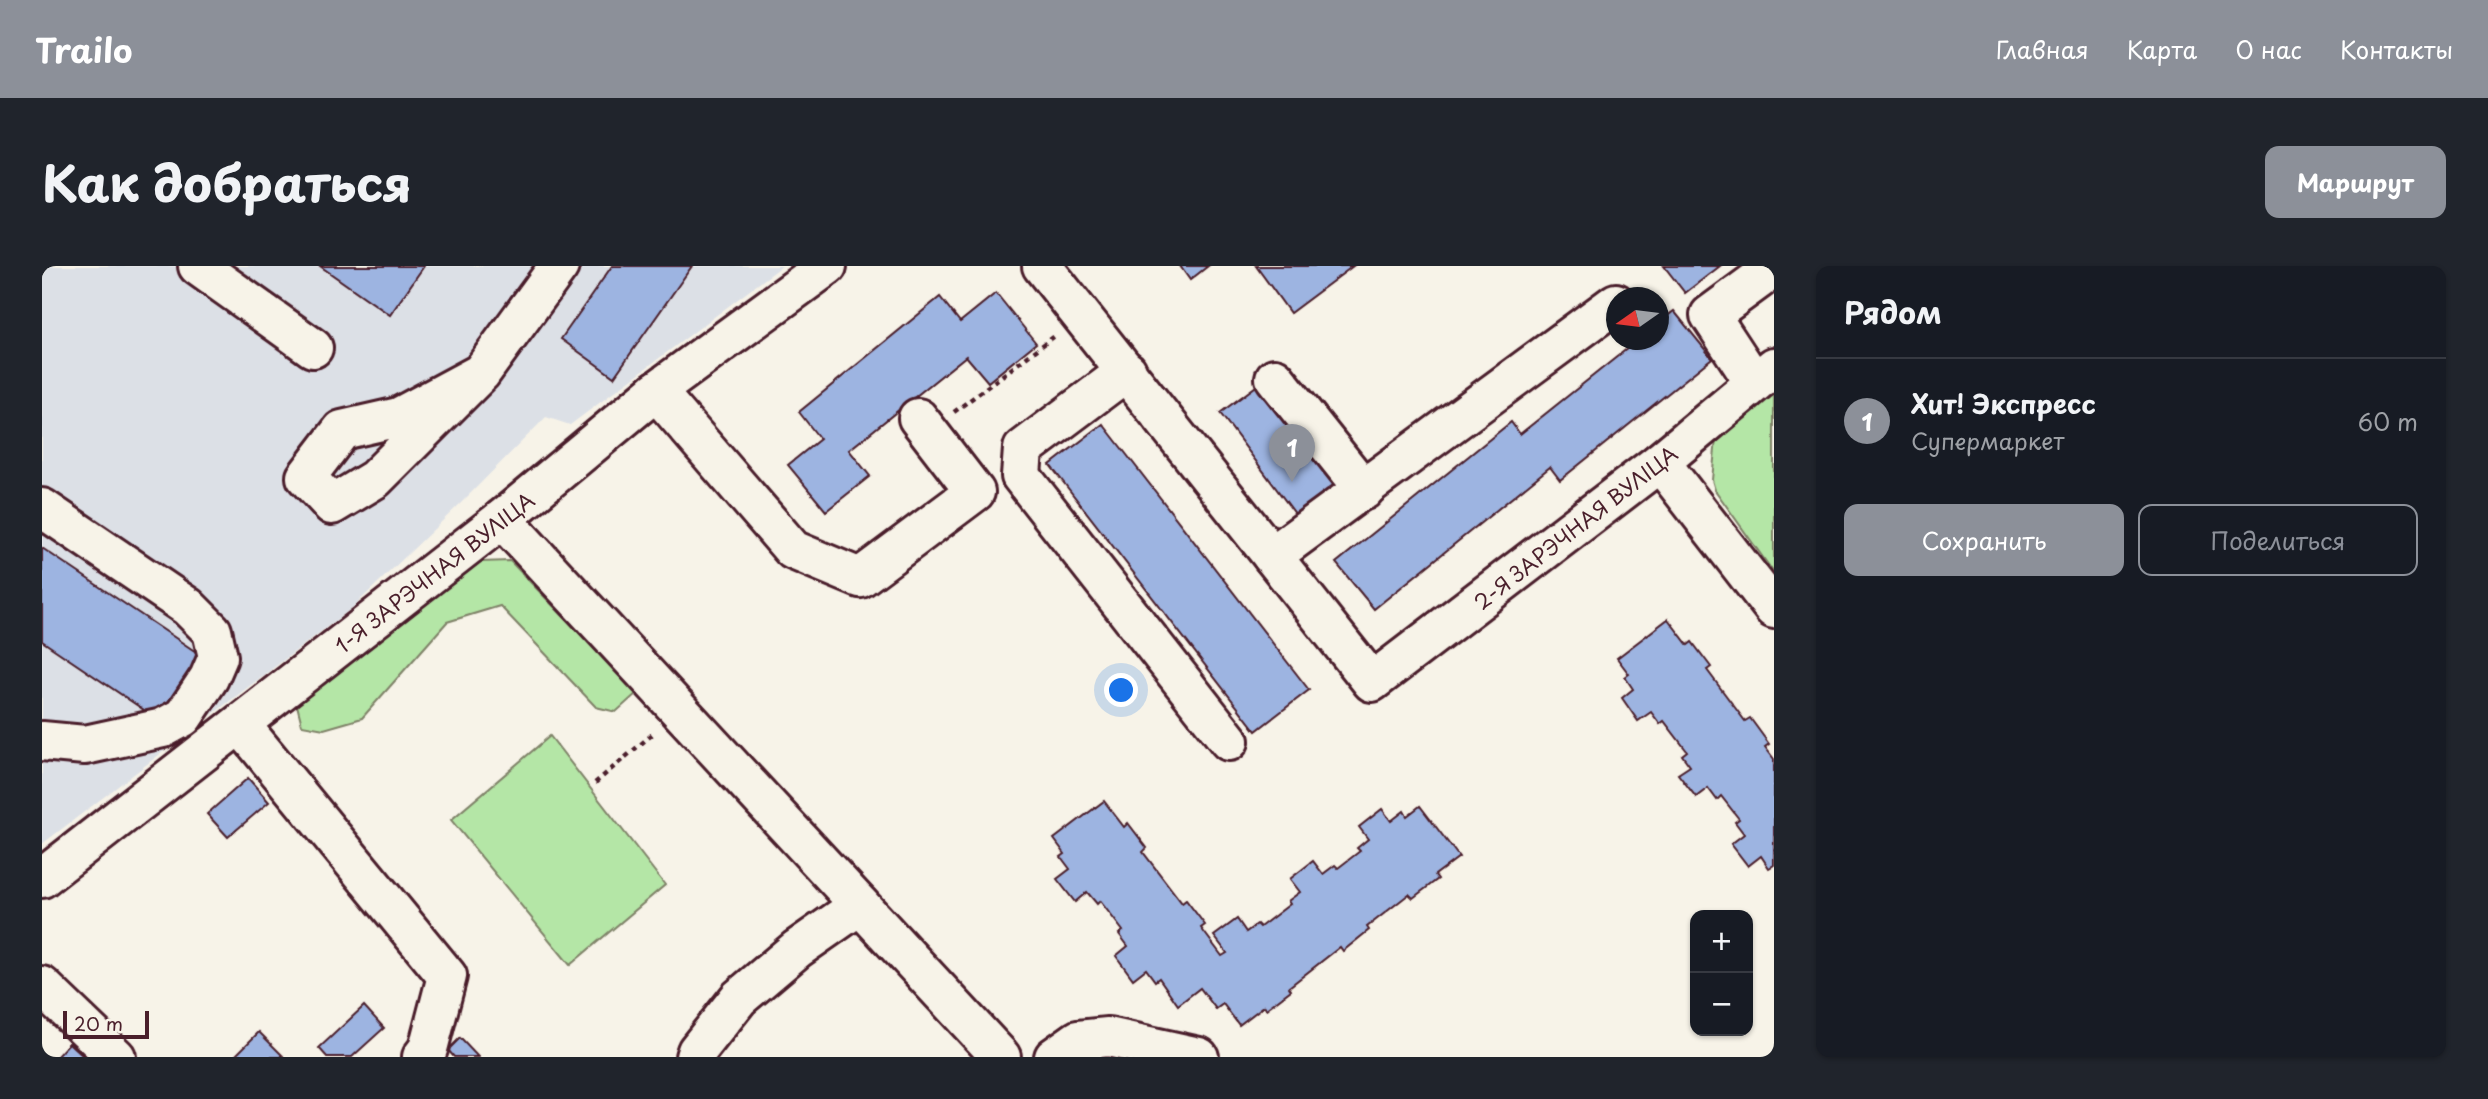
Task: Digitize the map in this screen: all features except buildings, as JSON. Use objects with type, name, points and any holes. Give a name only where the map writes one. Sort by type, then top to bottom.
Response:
[{"type":"street","points":[[198,266],[313,348]]},
{"type":"street","points":[[481,373],[559,266]]},
{"type":"street","points":[[1042,266],[1272,556],[1606,311]]},
{"type":"street","points":[[1764,374],[1710,315],[1774,268]]},
{"type":"street","name":"1-Я ЗАРЭЧНАЯ ВУЛІЦА","points":[[42,878],[502,519],[806,271]]},
{"type":"street","points":[[1127,371],[1023,449],[1021,476],[1229,741]]},
{"type":"street","name":"2-Я ЗАРЭЧНАЯ ВУЛІЦА","points":[[1272,556],[1373,682],[1660,463],[1764,374]]},
{"type":"street","points":[[1275,378],[1364,490]]},
{"type":"street","points":[[656,391],[793,550],[860,578],[975,492],[923,425]]},
{"type":"street","points":[[1660,463],[1768,594]]},
{"type":"street","points":[[42,508],[188,607],[212,631],[218,657],[209,678],[183,717],[163,728],[85,745],[42,741]]},
{"type":"street","points":[[502,519],[1001,1057]]},
{"type":"street","points":[[240,724],[447,976],[428,1049],[422,1057]]},
{"type":"street","points":[[695,1057],[740,998],[797,949],[860,905]]},
{"type":"street","points":[[42,986],[116,1057]]},
{"type":"street","points":[[1054,1057],[1078,1040],[1108,1037],[1199,1057]]},
{"type":"path","points":[[923,425],[1082,315]]},
{"type":"path","points":[[595,783],[680,711]]},
{"type":"shaded area","points":[[42,266],[782,266],[570,425],[546,417],[352,608],[42,844]]},
{"type":"green space","points":[[1774,387],[1774,573],[1715,490],[1712,480],[1716,439]]},
{"type":"green space","points":[[510,561],[637,693],[616,712],[596,707],[500,606],[447,622],[362,718],[324,729],[302,725],[296,701],[394,617],[480,562]]},
{"type":"green space","points":[[550,736],[665,885],[570,965],[451,820]]},
{"type":"place","name":"Хит! Экспресс","points":[[1292,482]]}]
